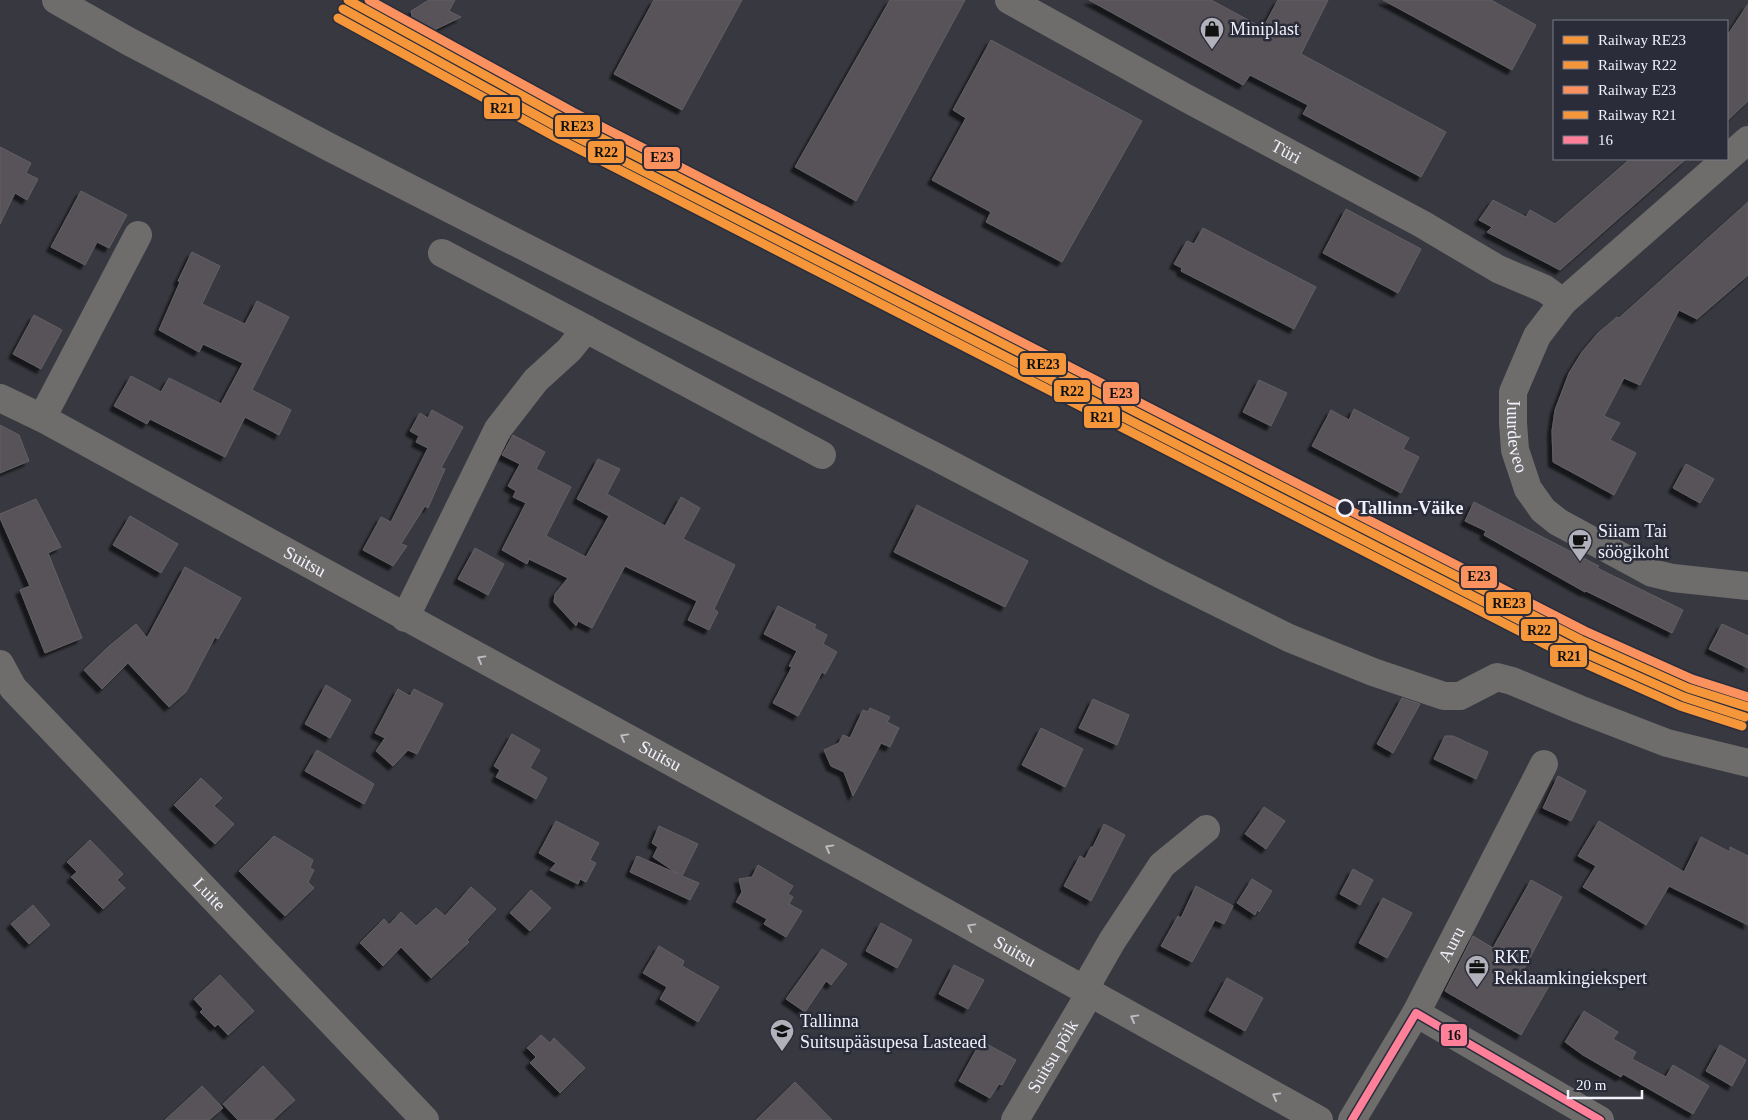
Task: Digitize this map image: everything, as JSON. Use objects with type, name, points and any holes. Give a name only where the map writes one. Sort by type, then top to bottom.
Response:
[{"type":"street","points":[[56,0],[128,41],[331,148],[1288,638],[1373,672],[1444,696],[1460,696],[1497,677],[1512,681],[1579,710],[1667,743],[1748,763]]},
{"type":"street","name":"Türi","points":[[1027,4],[1194,102],[1422,224],[1498,269],[1545,289],[1564,302]]},
{"type":"street","name":"Juurdeveo","points":[[1728,158],[1748,140]]},
{"type":"street","name":"Juurdeveo","points":[[1725,160],[1564,302],[1537,336],[1513,392],[1515,450],[1528,489],[1543,510],[1558,522],[1652,573],[1673,578],[1748,586]]},
{"type":"street","points":[[42,418],[138,235]]},
{"type":"street","points":[[442,253],[822,455]]},
{"type":"street","points":[[406,618],[498,429],[536,380],[569,350],[586,329]]},
{"type":"street","name":"Suitsu","points":[[0,398],[42,418],[860,865],[1319,1120]]},
{"type":"street","name":"Luite","points":[[0,664],[13,688],[425,1120]]},
{"type":"street","name":"Auru","points":[[1352,1120],[1416,1013],[1544,764]]},
{"type":"street","name":"Suitsu põik","points":[[1015,1120],[1087,991],[1112,941],[1162,865],[1206,829]]},
{"type":"street","points":[[1416,1013],[1600,1120]]},
{"type":"building","points":[[429,0],[455,0],[449,11],[461,17],[426,34],[414,28],[411,11]]},
{"type":"building","points":[[654,0],[742,0],[682,110],[614,74]]},
{"type":"building","points":[[890,0],[965,0],[856,201],[795,167]]},
{"type":"building","points":[[1089,0],[1211,0],[1263,28],[1278,0],[1328,0],[1301,54],[1446,132],[1421,177],[1303,114],[1308,105],[1250,75],[1243,85]]},
{"type":"building","points":[[1383,0],[1491,0],[1536,25],[1512,70]]},
{"type":"building","points":[[1748,4],[1748,101],[1728,120],[1728,34]]},
{"type":"building","points":[[991,40],[1142,121],[1062,262],[986,222],[991,212],[932,180],[966,118],[953,110]]},
{"type":"building","points":[[0,147],[31,163],[26,173],[38,179],[27,200],[15,193],[0,224]]},
{"type":"building","points":[[1629,160],[1685,160],[1560,270],[1487,232],[1492,227],[1479,220],[1493,200],[1526,217],[1530,210],[1555,224]]},
{"type":"building","points":[[81,191],[127,215],[109,248],[97,242],[85,265],[51,247]]},
{"type":"building","points":[[1748,202],[1748,275],[1697,319],[1679,310],[1640,385],[1624,378],[1604,416],[1620,423],[1610,440],[1636,453],[1614,495],[1553,462],[1552,431],[1555,410],[1569,373],[1582,352],[1598,333],[1617,317],[1619,318]]},
{"type":"building","points":[[1346,209],[1421,249],[1398,293],[1323,253]]},
{"type":"building","points":[[1203,228],[1316,287],[1294,329],[1181,271],[1182,268],[1174,264],[1187,241],[1194,244]]},
{"type":"building","points":[[192,252],[220,266],[202,304],[245,324],[257,301],[289,317],[252,390],[291,410],[279,435],[245,417],[225,457],[150,419],[147,424],[114,406],[131,376],[161,392],[169,378],[221,404],[243,363],[203,344],[199,352],[159,330],[180,282],[178,281]]},
{"type":"building","points":[[34,315],[62,330],[41,369],[13,354]]},
{"type":"building","points":[[1259,380],[1287,393],[1271,426],[1243,412]]},
{"type":"building","points":[[1354,409],[1409,438],[1403,449],[1419,457],[1401,493],[1312,446],[1331,410],[1349,420]]},
{"type":"building","points":[[432,410],[463,427],[441,468],[445,469],[428,508],[425,506],[401,544],[407,546],[393,566],[363,550],[381,517],[391,522],[428,448],[416,442],[419,436],[410,431],[420,413],[428,418]]},
{"type":"building","points":[[0,425],[19,435],[29,461],[0,473]]},
{"type":"building","points":[[513,435],[545,452],[536,469],[571,487],[546,536],[586,557],[609,516],[577,499],[598,459],[620,469],[607,494],[665,526],[681,497],[700,508],[683,539],[735,565],[714,609],[718,612],[709,630],[688,620],[697,601],[625,566],[592,628],[578,621],[576,626],[554,602],[555,594],[568,578],[529,559],[527,564],[502,550],[526,503],[513,497],[516,491],[508,486],[520,464],[502,455]]},
{"type":"building","points":[[1686,464],[1714,479],[1700,503],[1673,488]]},
{"type":"building","points":[[36,499],[61,547],[48,553],[82,638],[45,653],[20,590],[30,586],[0,518],[0,514]]},
{"type":"building","points":[[1474,502],[1599,566],[1597,568],[1683,610],[1672,633],[1585,592],[1484,535],[1486,531],[1465,521]]},
{"type":"building","points":[[917,505],[1028,561],[1005,607],[894,552]]},
{"type":"building","points":[[130,516],[178,544],[161,573],[113,545]]},
{"type":"building","points":[[475,548],[504,564],[488,595],[458,579]]},
{"type":"building","points":[[185,567],[241,598],[218,639],[215,637],[186,692],[169,707],[128,663],[102,689],[84,670],[136,624],[147,638]]},
{"type":"building","points":[[778,606],[816,625],[814,628],[827,635],[823,644],[837,652],[825,674],[822,672],[798,716],[773,703],[792,667],[789,666],[797,651],[764,634]]},
{"type":"building","points":[[1722,624],[1748,636],[1748,668],[1709,649]]},
{"type":"building","points":[[326,685],[351,700],[330,738],[305,724]]},
{"type":"building","points":[[398,689],[410,696],[414,689],[443,704],[417,754],[408,750],[393,766],[376,751],[385,738],[375,733]]},
{"type":"building","points":[[1402,698],[1420,704],[1393,753],[1377,744]]},
{"type":"building","points":[[1093,699],[1129,715],[1117,745],[1079,728]]},
{"type":"building","points":[[870,708],[890,717],[887,722],[899,728],[890,747],[881,743],[853,796],[844,772],[831,766],[824,750],[839,743],[843,735],[850,738],[863,710],[868,712]]},
{"type":"building","points":[[1041,728],[1083,749],[1065,787],[1022,765]]},
{"type":"building","points":[[512,734],[540,750],[530,768],[547,778],[536,799],[496,777],[500,770],[494,766]]},
{"type":"building","points":[[1445,736],[1453,736],[1488,752],[1476,779],[1434,759]]},
{"type":"building","points":[[317,750],[374,784],[364,804],[305,771]]},
{"type":"building","points":[[1558,776],[1586,791],[1571,821],[1543,808]]},
{"type":"building","points":[[201,778],[222,798],[214,806],[234,824],[215,844],[174,805]]},
{"type":"building","points":[[1264,807],[1285,821],[1266,849],[1245,834]]},
{"type":"building","points":[[556,821],[599,843],[590,860],[596,863],[586,882],[580,879],[578,884],[550,870],[556,863],[539,853]]},
{"type":"building","points":[[1599,821],[1684,872],[1701,837],[1730,852],[1730,847],[1748,856],[1748,925],[1669,886],[1646,925],[1583,887],[1596,866],[1578,856]]},
{"type":"building","points":[[1104,824],[1125,835],[1091,901],[1064,886],[1080,856],[1085,859],[1091,847],[1093,847]]},
{"type":"building","points":[[659,826],[698,844],[682,876],[699,883],[690,900],[630,872],[637,856],[678,874],[653,857],[658,847],[652,843]]},
{"type":"building","points":[[274,836],[313,860],[310,868],[314,870],[308,882],[314,888],[285,916],[239,871]]},
{"type":"building","points":[[90,840],[123,874],[117,880],[125,888],[103,909],[71,877],[77,872],[67,862]]},
{"type":"building","points":[[758,865],[793,886],[788,894],[793,897],[789,904],[802,911],[786,937],[764,924],[767,919],[736,902],[742,892],[739,879],[752,877]]},
{"type":"building","points":[[1353,869],[1373,880],[1360,905],[1340,894]]},
{"type":"building","points":[[1252,879],[1272,891],[1259,912],[1257,910],[1255,915],[1237,903]]},
{"type":"building","points":[[1531,880],[1562,897],[1523,971],[1549,986],[1521,1035],[1445,991],[1473,936],[1493,948]]},
{"type":"building","points":[[1196,886],[1233,906],[1224,924],[1215,920],[1192,962],[1161,946],[1178,916],[1181,918]]},
{"type":"building","points":[[471,887],[496,909],[467,940],[469,942],[431,978],[401,947],[383,966],[360,943],[384,919],[389,925],[401,912],[416,926],[436,908],[445,916]]},
{"type":"building","points":[[531,890],[551,908],[530,931],[510,913]]},
{"type":"building","points":[[1383,898],[1412,913],[1387,958],[1359,943]]},
{"type":"building","points":[[33,905],[50,925],[29,944],[11,924]]},
{"type":"building","points":[[881,923],[912,940],[897,968],[866,951]]},
{"type":"building","points":[[659,946],[684,961],[682,966],[719,987],[698,1022],[660,999],[667,987],[643,973]]},
{"type":"building","points":[[822,949],[847,964],[831,985],[826,981],[805,1012],[786,999]]},
{"type":"building","points":[[954,965],[984,980],[968,1009],[939,994]]},
{"type":"building","points":[[220,975],[254,1011],[228,1035],[218,1024],[215,1027],[200,1012],[203,1009],[194,999]]},
{"type":"building","points":[[1227,978],[1263,998],[1245,1031],[1209,1011]]},
{"type":"building","points":[[1584,1011],[1618,1032],[1613,1039],[1636,1052],[1632,1059],[1666,1077],[1673,1065],[1709,1086],[1693,1114],[1623,1074],[1621,1077],[1565,1042]]},
{"type":"building","points":[[541,1035],[550,1043],[554,1038],[585,1068],[560,1093],[530,1063],[536,1057],[527,1048]]},
{"type":"building","points":[[981,1041],[1016,1060],[1002,1085],[999,1084],[990,1098],[959,1081]]},
{"type":"building","points":[[1720,1045],[1746,1060],[1732,1086],[1706,1071]]},
{"type":"building","points":[[263,1066],[295,1100],[273,1120],[238,1120],[223,1104]]},
{"type":"building","points":[[795,1082],[832,1120],[756,1120]]},
{"type":"building","points":[[202,1086],[223,1108],[209,1120],[165,1120]]},
{"type":"rail line","name":"RE23","points":[[348,0],[568,121],[1581,640],[1688,688],[1748,707]]},
{"type":"rail line","name":"E23","points":[[369,0],[573,112],[1585,631],[1692,679],[1748,697]]},
{"type":"rail line","name":"R22","points":[[343,9],[563,130],[1576,649],[1684,697],[1745,717]]},
{"type":"rail line","name":"R21","points":[[338,18],[559,139],[1572,658],[1680,706],[1742,726]]},
{"type":"transit line","name":"16","points":[[1352,1120],[1416,1013],[1600,1120]]},
{"type":"place","name":"Miniplast","points":[[1212,50]]},
{"type":"place","name":"Tallinn-Väike","points":[[1345,508]]},
{"type":"place","name":"Siiam Tai söögikoht","points":[[1580,562]]},
{"type":"place","name":"RKE Reklaamkingiekspert","points":[[1477,988]]},
{"type":"place","name":"Tallinna Suitsupääsupesa Lasteaed","points":[[782,1052]]}]
